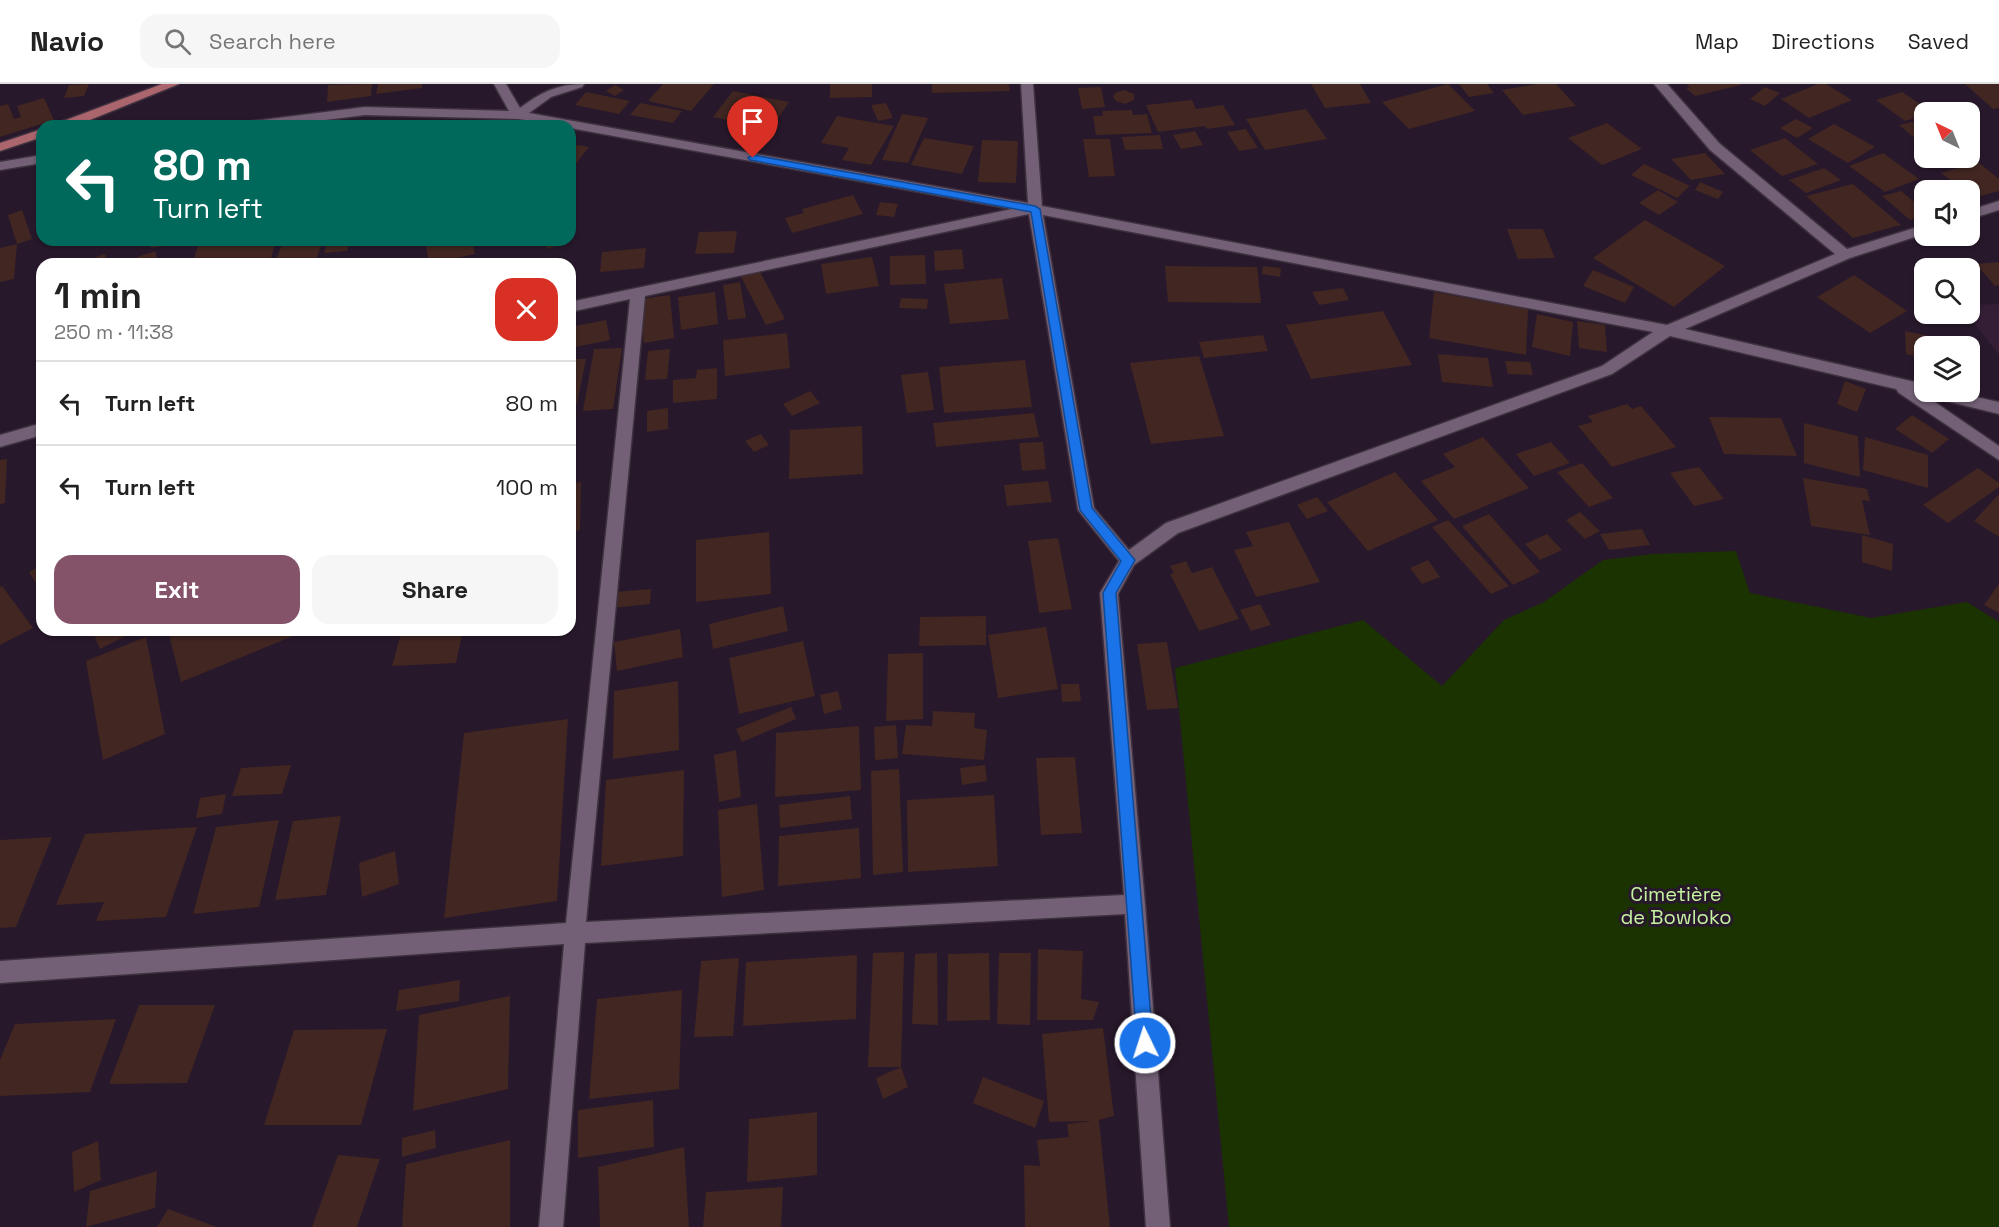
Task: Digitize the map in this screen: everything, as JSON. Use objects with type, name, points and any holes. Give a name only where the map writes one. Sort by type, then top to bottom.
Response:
[{"type":"main road","points":[[79,120],[173,84]]},
{"type":"main road","points":[[0,147],[36,135]]},
{"type":"street","points":[[500,84],[518,116]]},
{"type":"street","points":[[518,116],[547,94],[578,84]]},
{"type":"street","points":[[1027,84],[1035,209],[1086,510],[1128,560]]},
{"type":"street","points":[[1660,84],[1715,147],[1845,255]]},
{"type":"street","points":[[294,120],[365,111],[518,116],[540,120]]},
{"type":"street","points":[[576,126],[1035,209],[1668,330],[1914,388]]},
{"type":"street","points":[[0,166],[36,160]]},
{"type":"street","points":[[1980,212],[1999,205]]},
{"type":"street","points":[[576,306],[1035,209]]},
{"type":"street","points":[[1158,1227],[1135,904],[1109,593],[1128,560],[1172,528],[1607,370],[1668,330],[1845,255],[1914,232]]},
{"type":"street","points":[[551,1227],[575,933],[638,292]]},
{"type":"street","points":[[1895,383],[1999,454]]},
{"type":"street","points":[[1974,402],[1999,408]]},
{"type":"street","points":[[0,441],[36,431]]},
{"type":"street","points":[[0,972],[575,933],[1135,904]]},
{"type":"shaded area","points":[[1999,304],[1999,355],[1975,324],[1980,324],[1980,305]]},
{"type":"green space","name":"Cimetière de Bowloko","points":[[1736,551],[1750,593],[1871,618],[1967,602],[1999,622],[1999,1227],[1229,1227],[1175,668],[1363,620],[1442,686],[1504,620],[1544,602],[1603,560],[1653,554]]},
{"type":"building","points":[[89,84],[84,96],[64,98],[69,85]]},
{"type":"building","points":[[372,84],[371,96],[327,102],[328,85]]},
{"type":"building","points":[[378,84],[422,84],[422,88],[376,94]]},
{"type":"building","points":[[663,84],[714,84],[691,111],[648,101]]},
{"type":"building","points":[[830,84],[872,84],[872,97],[830,98]]},
{"type":"building","points":[[932,84],[1009,84],[1010,91],[932,93]]},
{"type":"building","points":[[1311,84],[1360,84],[1371,103],[1325,108]]},
{"type":"building","points":[[1448,84],[1475,111],[1409,129],[1382,102]]},
{"type":"building","points":[[1459,84],[1487,84],[1494,93],[1469,97]]},
{"type":"building","points":[[1537,84],[1556,84],[1576,106],[1523,115],[1502,90]]},
{"type":"building","points":[[1686,84],[1741,85],[1695,96],[1686,88],[1690,87]]},
{"type":"building","points":[[1818,84],[1826,84],[1852,100],[1809,118],[1781,99]]},
{"type":"building","points":[[1965,84],[1999,84],[1999,108],[1993,109]]},
{"type":"building","points":[[615,85],[624,90],[615,96],[606,91]]},
{"type":"building","points":[[1101,87],[1105,107],[1082,109],[1078,88]]},
{"type":"building","points":[[1765,87],[1780,93],[1765,106],[1750,99]]},
{"type":"building","points":[[1124,90],[1134,94],[1134,100],[1125,104],[1116,101],[1113,97],[1115,93]]},
{"type":"building","points":[[733,91],[789,102],[771,129],[713,117]]},
{"type":"building","points":[[586,92],[630,101],[619,114],[575,105]]},
{"type":"building","points":[[1902,92],[1917,102],[1914,102],[1914,118],[1905,121],[1876,100]]},
{"type":"building","points":[[44,98],[54,120],[36,120],[36,126],[0,137],[0,106],[8,104],[14,119],[21,117],[17,106]]},
{"type":"building","points":[[1192,100],[1196,109],[1223,105],[1235,125],[1158,132],[1146,105]]},
{"type":"building","points":[[640,103],[682,111],[673,123],[630,115]]},
{"type":"building","points":[[886,103],[893,118],[878,121],[871,105]]},
{"type":"building","points":[[1306,109],[1327,139],[1265,150],[1246,119]]},
{"type":"building","points":[[1132,110],[1133,115],[1147,114],[1152,133],[1096,135],[1093,116],[1103,116],[1102,111]]},
{"type":"building","points":[[902,114],[928,118],[908,163],[882,160]]},
{"type":"building","points":[[837,116],[894,126],[871,165],[842,160],[849,148],[821,143]]},
{"type":"building","points":[[1796,119],[1813,128],[1797,138],[1780,128]]},
{"type":"building","points":[[1914,121],[1914,138],[1899,125]]},
{"type":"building","points":[[1607,123],[1642,149],[1602,165],[1568,138]]},
{"type":"building","points":[[1834,124],[1875,147],[1848,163],[1808,139]]},
{"type":"building","points":[[1246,129],[1258,148],[1239,151],[1227,132]]},
{"type":"building","points":[[1195,131],[1203,145],[1181,149],[1173,135]]},
{"type":"building","points":[[1160,135],[1163,149],[1125,150],[1122,137]]},
{"type":"building","points":[[924,138],[974,146],[962,174],[911,165]]},
{"type":"building","points":[[1785,138],[1818,164],[1782,176],[1750,150]]},
{"type":"building","points":[[1083,139],[1110,139],[1115,176],[1089,177]]},
{"type":"building","points":[[982,140],[1018,141],[1016,183],[978,182]]},
{"type":"building","points":[[576,145],[589,147],[576,163]]},
{"type":"building","points":[[1705,153],[1725,174],[1691,180],[1671,159]]},
{"type":"building","points":[[1883,153],[1919,179],[1885,192],[1849,166]]},
{"type":"building","points":[[1644,164],[1690,186],[1677,198],[1631,175]]},
{"type":"building","points":[[1980,164],[1999,179],[1999,191],[1980,196],[1980,180],[1950,180],[1941,173],[1958,168],[1980,168]]},
{"type":"building","points":[[1824,168],[1841,180],[1806,193],[1789,180]]},
{"type":"building","points":[[1700,182],[1723,192],[1718,199],[1695,190]]},
{"type":"building","points":[[1853,184],[1901,225],[1853,238],[1806,196]]},
{"type":"building","points":[[1658,190],[1678,202],[1659,215],[1639,203]]},
{"type":"building","points":[[1901,191],[1914,202],[1914,219],[1910,220],[1882,196]]},
{"type":"building","points":[[853,195],[863,214],[792,233],[785,218],[804,213],[802,209]]},
{"type":"building","points":[[880,202],[898,204],[894,217],[876,215]]},
{"type":"building","points":[[22,210],[32,239],[17,244],[8,215]]},
{"type":"building","points":[[1645,220],[1725,266],[1674,307],[1593,258]]},
{"type":"building","points":[[1507,229],[1543,229],[1555,258],[1518,259]]},
{"type":"building","points":[[737,231],[734,253],[695,254],[699,232]]},
{"type":"building","points":[[17,244],[14,279],[0,282],[0,248]]},
{"type":"building","points":[[198,246],[274,246],[271,258],[194,258]]},
{"type":"building","points":[[281,246],[321,246],[317,258],[276,258]]},
{"type":"building","points":[[326,246],[349,246],[347,251],[324,253]]},
{"type":"building","points":[[426,246],[473,246],[475,254],[457,258],[428,258]]},
{"type":"building","points":[[646,248],[644,268],[600,272],[602,252]]},
{"type":"building","points":[[962,249],[964,269],[935,271],[934,251]]},
{"type":"building","points":[[155,251],[157,258],[135,258]]},
{"type":"building","points":[[105,254],[106,258],[93,258]]},
{"type":"building","points":[[925,255],[926,284],[890,285],[890,256]]},
{"type":"building","points":[[872,257],[879,286],[826,294],[821,264]]},
{"type":"building","points":[[1999,262],[1999,285],[1995,286],[1980,269],[1980,264]]},
{"type":"building","points":[[1165,266],[1257,267],[1261,303],[1168,302]]},
{"type":"building","points":[[1263,266],[1281,268],[1280,277],[1262,274]]},
{"type":"building","points":[[759,270],[785,319],[766,325],[740,275]]},
{"type":"building","points":[[1593,270],[1634,287],[1625,303],[1583,286]]},
{"type":"building","points":[[1854,275],[1907,311],[1870,333],[1817,297]]},
{"type":"building","points":[[1002,278],[1009,319],[950,324],[944,284]]},
{"type":"building","points":[[740,282],[746,318],[728,320],[723,285]]},
{"type":"building","points":[[1343,288],[1349,300],[1319,305],[1312,292]]},
{"type":"building","points":[[715,292],[718,324],[681,330],[678,297]]},
{"type":"building","points":[[1434,292],[1528,309],[1526,355],[1429,338]]},
{"type":"building","points":[[670,295],[674,338],[644,343],[640,299]]},
{"type":"building","points":[[901,298],[928,299],[927,309],[899,308]]},
{"type":"building","points":[[1383,311],[1412,365],[1311,379],[1286,325]]},
{"type":"building","points":[[1537,314],[1573,322],[1570,356],[1532,347]]},
{"type":"building","points":[[606,320],[610,340],[576,347],[576,326]]},
{"type":"building","points":[[1577,321],[1605,325],[1607,352],[1579,348]]},
{"type":"building","points":[[1905,331],[1928,336],[1914,336],[1914,356],[1906,354]]},
{"type":"building","points":[[787,333],[790,368],[725,376],[723,340]]},
{"type":"building","points":[[1263,335],[1268,351],[1204,358],[1199,342]]},
{"type":"building","points":[[622,348],[613,409],[583,411],[594,349]]},
{"type":"building","points":[[670,349],[667,379],[645,380],[648,351]]},
{"type":"building","points":[[1438,354],[1488,358],[1493,387],[1442,382]]},
{"type":"building","points":[[1199,356],[1224,436],[1151,444],[1130,363]]},
{"type":"building","points":[[576,359],[586,359],[577,404]]},
{"type":"building","points":[[1025,360],[1032,407],[944,413],[939,367]]},
{"type":"building","points":[[1505,361],[1530,362],[1533,375],[1508,374]]},
{"type":"building","points":[[717,368],[717,399],[673,403],[673,380],[696,378],[697,370]]},
{"type":"building","points":[[928,372],[934,410],[907,413],[901,375]]},
{"type":"building","points":[[1845,381],[1866,389],[1857,412],[1837,404]]},
{"type":"building","points":[[810,391],[820,403],[792,416],[783,404]]},
{"type":"building","points":[[1627,404],[1632,409],[1641,406],[1676,447],[1612,467],[1578,426],[1593,422],[1588,416]]},
{"type":"building","points":[[668,408],[668,429],[647,432],[647,411]]},
{"type":"building","points":[[1034,413],[1039,437],[936,447],[933,423]]},
{"type":"building","points":[[1912,415],[1949,439],[1932,453],[1895,429]]},
{"type":"building","points":[[1709,417],[1781,418],[1797,456],[1724,454]]},
{"type":"building","points":[[1804,423],[1858,436],[1860,477],[1804,463]]},
{"type":"building","points":[[862,426],[863,474],[789,479],[790,430]]},
{"type":"building","points":[[761,434],[769,445],[754,452],[745,441]]},
{"type":"building","points":[[1483,437],[1529,488],[1454,519],[1421,481],[1455,467],[1443,454]]},
{"type":"building","points":[[1865,437],[1928,455],[1928,488],[1863,470]]},
{"type":"building","points":[[1043,442],[1046,469],[1022,471],[1019,443]]},
{"type":"building","points":[[1551,442],[1570,463],[1534,476],[1516,454]]},
{"type":"building","points":[[7,459],[5,503],[0,504],[0,460]]},
{"type":"building","points":[[1582,463],[1613,498],[1589,507],[1557,472]]},
{"type":"building","points":[[1699,467],[1724,499],[1694,506],[1670,473]]},
{"type":"building","points":[[1978,468],[1999,483],[1999,487],[1948,523],[1923,505]]},
{"type":"building","points":[[1395,472],[1438,520],[1368,551],[1327,502]]},
{"type":"building","points":[[1803,478],[1867,489],[1870,501],[1862,500],[1870,535],[1811,526]]},
{"type":"building","points":[[1048,481],[1052,502],[1007,506],[1004,485]]},
{"type":"building","points":[[581,482],[580,530],[576,531],[576,483]]},
{"type":"building","points":[[1999,494],[1999,537],[1974,521]]},
{"type":"building","points":[[1317,497],[1328,511],[1307,519],[1297,505]]},
{"type":"building","points":[[1580,512],[1600,531],[1585,539],[1566,520]]},
{"type":"building","points":[[1489,514],[1540,572],[1513,585],[1462,526]]},
{"type":"building","points":[[1448,520],[1509,586],[1491,594],[1432,527]]},
{"type":"building","points":[[1289,522],[1320,582],[1256,597],[1234,550],[1253,546],[1246,532]]},
{"type":"building","points":[[1642,529],[1650,545],[1609,550],[1600,534]]},
{"type":"building","points":[[769,532],[771,594],[696,602],[696,540]]},
{"type":"building","points":[[1547,534],[1562,550],[1540,560],[1525,544]]},
{"type":"building","points":[[1862,535],[1893,544],[1892,571],[1862,562]]},
{"type":"building","points":[[1058,538],[1072,609],[1039,613],[1028,541]]},
{"type":"building","points":[[1428,560],[1440,577],[1422,584],[1410,568]]},
{"type":"building","points":[[1186,561],[1192,573],[1212,567],[1239,619],[1199,631],[1170,574],[1174,573],[1170,566]]},
{"type":"building","points":[[36,568],[36,583],[29,572]]},
{"type":"building","points":[[1999,584],[1999,613],[1984,605]]},
{"type":"building","points":[[2,586],[33,628],[0,645],[0,587]]},
{"type":"building","points":[[651,589],[650,604],[613,608],[615,592]]},
{"type":"building","points":[[1260,604],[1271,625],[1251,631],[1240,610]]},
{"type":"building","points":[[783,606],[788,631],[713,649],[709,624]]},
{"type":"building","points":[[986,616],[986,645],[919,646],[920,617]]},
{"type":"building","points":[[1046,627],[1058,689],[998,698],[988,635]]},
{"type":"building","points":[[680,629],[683,657],[617,671],[614,642]]},
{"type":"building","points":[[94,636],[125,636],[100,649]]},
{"type":"building","points":[[170,636],[293,636],[181,682]]},
{"type":"building","points":[[400,636],[462,636],[456,663],[392,666]]},
{"type":"building","points":[[146,637],[165,734],[103,760],[86,661]]},
{"type":"building","points":[[803,641],[815,696],[739,714],[729,658]]},
{"type":"building","points":[[1167,642],[1178,708],[1147,710],[1137,644]]},
{"type":"building","points":[[923,653],[923,719],[886,721],[888,654]]},
{"type":"building","points":[[678,681],[679,750],[613,759],[614,691]]},
{"type":"building","points":[[1061,684],[1079,684],[1081,701],[1062,702]]},
{"type":"building","points":[[838,691],[842,709],[824,714],[820,695]]},
{"type":"building","points":[[791,707],[796,719],[742,742],[736,729]]},
{"type":"building","points":[[933,711],[975,713],[974,728],[987,730],[984,760],[902,754],[906,725],[932,726]]},
{"type":"building","points":[[568,719],[557,901],[444,918],[464,733]]},
{"type":"building","points":[[896,725],[898,758],[875,760],[874,727]]},
{"type":"building","points":[[859,726],[861,790],[775,797],[776,733]]},
{"type":"building","points":[[736,750],[741,797],[719,802],[714,755]]},
{"type":"building","points":[[1075,757],[1082,833],[1041,835],[1036,758]]},
{"type":"building","points":[[291,765],[282,794],[232,796],[241,768]]},
{"type":"building","points":[[985,765],[987,781],[962,785],[960,768]]},
{"type":"building","points":[[899,769],[903,872],[873,875],[871,771]]},
{"type":"building","points":[[684,770],[683,856],[601,866],[606,780]]},
{"type":"building","points":[[226,794],[222,814],[196,818],[200,798]]},
{"type":"building","points":[[994,795],[998,866],[908,872],[907,800]]},
{"type":"building","points":[[850,796],[852,819],[780,828],[779,805]]},
{"type":"building","points":[[757,804],[764,890],[722,897],[718,810]]},
{"type":"building","points":[[341,816],[326,895],[275,900],[293,821]]},
{"type":"building","points":[[279,820],[259,907],[193,914],[216,827]]},
{"type":"building","points":[[197,827],[166,917],[96,921],[104,902],[56,905],[85,834]]},
{"type":"building","points":[[859,828],[861,878],[778,886],[779,836]]},
{"type":"building","points":[[52,837],[16,927],[0,928],[0,840]]},
{"type":"building","points":[[395,851],[399,884],[362,897],[359,863]]},
{"type":"building","points":[[1038,949],[1083,951],[1081,999],[1099,1002],[1093,1020],[1037,1020]]},
{"type":"building","points":[[904,952],[901,1067],[868,1067],[873,953]]},
{"type":"building","points":[[937,953],[938,1025],[912,1024],[915,954]]},
{"type":"building","points":[[989,953],[990,1020],[947,1021],[948,954]]},
{"type":"building","points":[[999,953],[1031,953],[1030,1025],[997,1024]]},
{"type":"building","points":[[857,955],[856,1019],[743,1026],[746,962]]},
{"type":"building","points":[[739,958],[733,1036],[694,1037],[701,961]]},
{"type":"building","points":[[460,980],[459,1001],[396,1011],[399,990]]},
{"type":"building","points":[[682,990],[679,1089],[589,1099],[597,999]]},
{"type":"building","points":[[510,996],[508,1089],[413,1111],[419,1015]]},
{"type":"building","points":[[139,1005],[215,1005],[187,1083],[109,1084]]},
{"type":"building","points":[[116,1019],[90,1092],[0,1096],[0,1060],[15,1024]]},
{"type":"building","points":[[1103,1028],[1114,1116],[1099,1120],[1110,1227],[1025,1227],[1024,1165],[1040,1166],[1037,1140],[1069,1137],[1067,1124],[1092,1121],[1049,1122],[1042,1034]]},
{"type":"building","points":[[387,1029],[361,1125],[264,1125],[294,1030]]},
{"type":"building","points":[[901,1067],[908,1087],[883,1099],[876,1078]]},
{"type":"building","points":[[983,1077],[1044,1101],[1035,1128],[973,1103]]},
{"type":"building","points":[[653,1100],[654,1147],[578,1158],[578,1110]]},
{"type":"building","points":[[817,1112],[817,1175],[747,1182],[749,1119]]},
{"type":"building","points":[[435,1130],[436,1148],[402,1157],[402,1138]]},
{"type":"building","points":[[510,1140],[510,1227],[402,1227],[406,1164]]},
{"type":"building","points":[[98,1141],[101,1180],[74,1192],[72,1152]]},
{"type":"building","points":[[684,1147],[689,1227],[600,1227],[598,1167]]},
{"type":"building","points":[[338,1155],[380,1159],[357,1227],[312,1227]]},
{"type":"building","points":[[157,1171],[155,1208],[86,1227],[90,1191]]},
{"type":"building","points":[[783,1187],[781,1227],[703,1227],[706,1192]]},
{"type":"building","points":[[168,1209],[217,1227],[157,1227]]},
{"type":"route","points":[[753,158],[1035,209],[1086,510],[1128,560],[1109,593],[1145,1043]]}]
